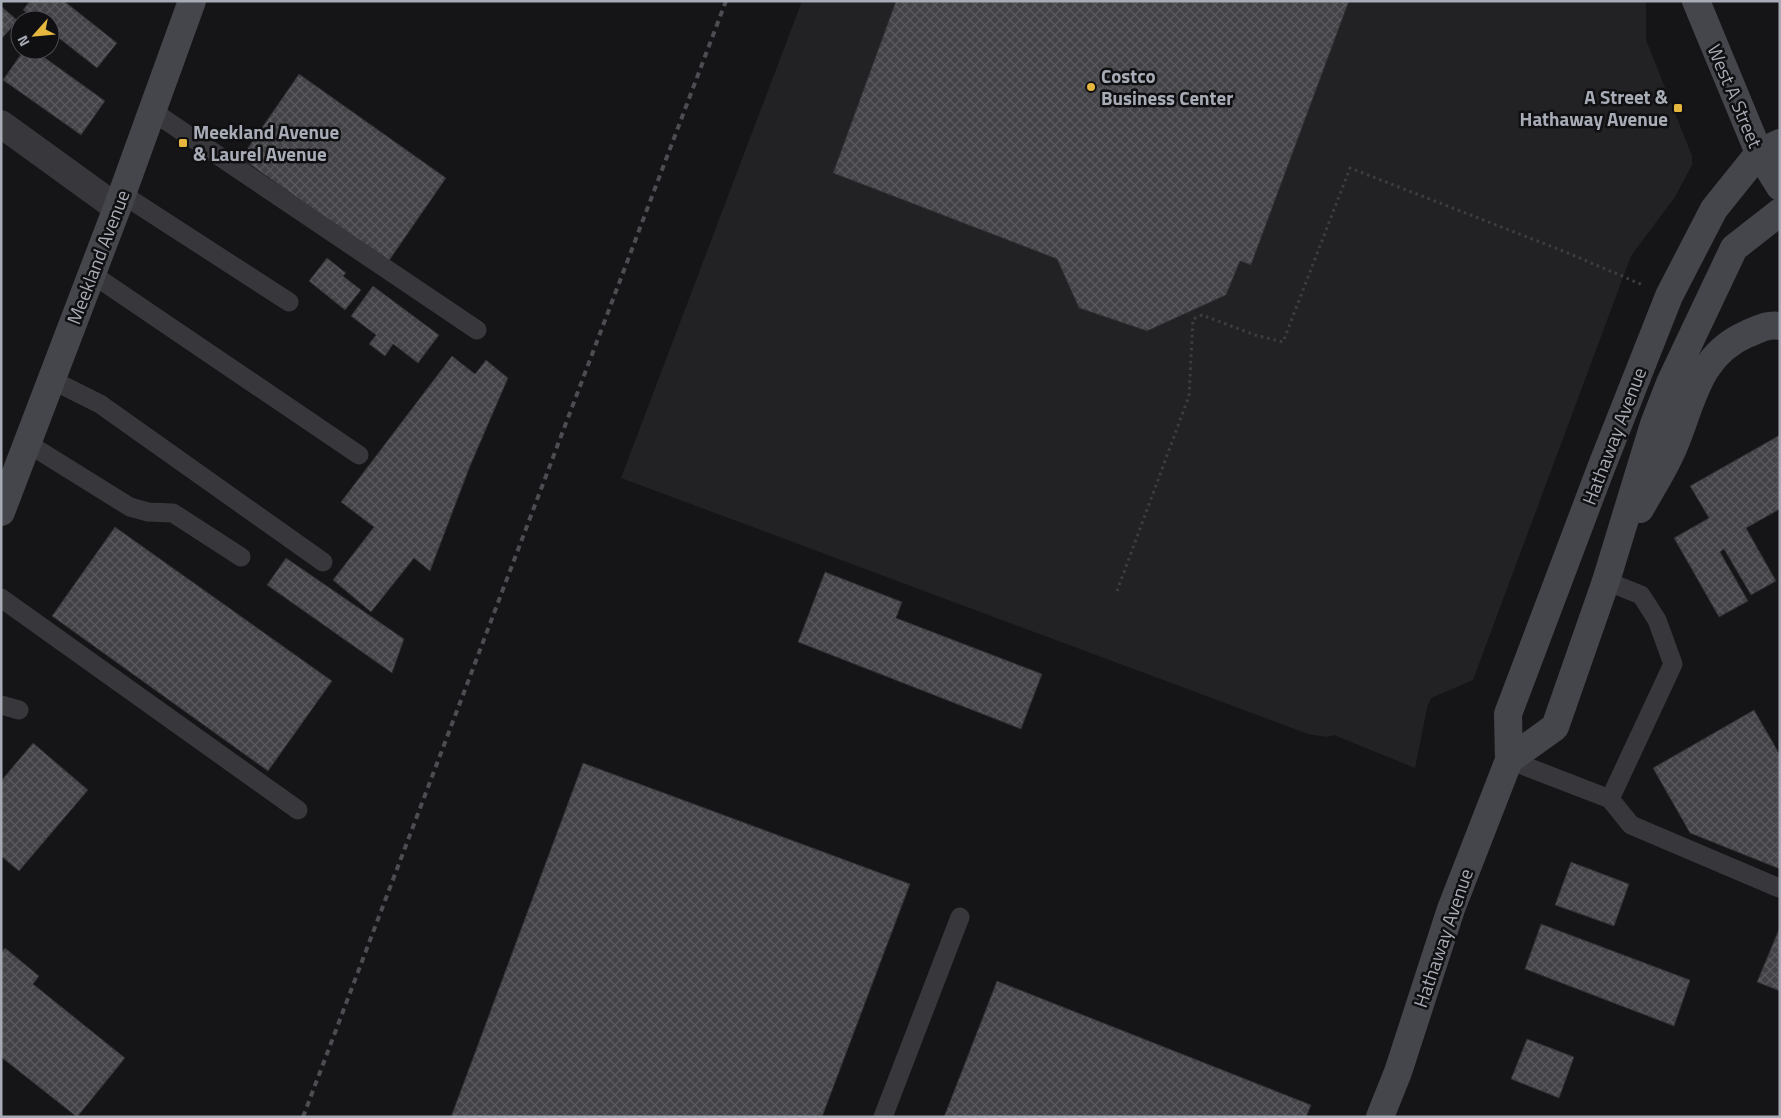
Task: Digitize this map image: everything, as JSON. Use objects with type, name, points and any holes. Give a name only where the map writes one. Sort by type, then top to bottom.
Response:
[{"type":"street","name":"Meekland Avenue","points":[[1,512],[92,274],[192,1]]},
{"type":"street","name":"West A Street","points":[[1696,1],[1769,148],[1780,187]]},
{"type":"street","points":[[1,124],[119,201]]},
{"type":"street","name":"Hathaway Avenue","points":[[1380,1117],[1398,1072],[1451,909],[1509,760],[1508,714],[1601,468],[1669,296],[1714,209],[1769,148]]},
{"type":"street","name":"Hathaway Avenue","points":[[1509,760],[1555,727],[1610,570],[1654,424],[1688,342],[1734,248],[1780,212]]},
{"type":"street","points":[[1610,570],[1670,455],[1696,385],[1709,365],[1732,341],[1770,324],[1780,326]]},
{"type":"lane","points":[[152,112],[477,330]]},
{"type":"lane","points":[[119,201],[289,302]]},
{"type":"lane","points":[[92,274],[359,455]]},
{"type":"lane","points":[[52,380],[100,404],[323,562]]},
{"type":"lane","points":[[27,443],[130,507],[148,512],[173,513],[241,557]]},
{"type":"lane","points":[[1610,570],[1641,595],[1657,620],[1673,664],[1610,799]]},
{"type":"lane","points":[[1,598],[298,810]]},
{"type":"lane","points":[[1509,760],[1610,799],[1631,825],[1779,888]]},
{"type":"lane","points":[[883,1117],[960,917]]},
{"type":"path","points":[[1117,591],[1189,396],[1193,319],[1202,315],[1255,335],[1283,342],[1350,168],[1563,251],[1669,296]]},
{"type":"shaded area","points":[[802,1],[1646,1],[1646,40],[1692,156],[1692,165],[1675,197],[1631,256],[1473,680],[1431,698],[1427,708],[1415,768],[1334,735],[1326,737],[1308,734],[621,478]]},
{"type":"building","points":[[30,1],[64,1],[117,43],[97,68],[60,39],[60,10],[23,10]]},
{"type":"building","name":"Costco Business Center","points":[[896,1],[1349,1],[1251,265],[1240,261],[1226,295],[1147,331],[1079,308],[1057,259],[833,173]]},
{"type":"building","points":[[1,6],[10,14],[10,30],[1,38]]},
{"type":"building","points":[[17,60],[48,60],[105,101],[81,135],[3,80]]},
{"type":"building","points":[[299,74],[446,178],[388,262],[241,158]]},
{"type":"building","points":[[327,258],[346,273],[343,276],[361,290],[345,310],[309,281]]},
{"type":"building","points":[[373,286],[439,335],[418,363],[393,344],[385,356],[369,344],[376,335],[351,316]]},
{"type":"building","points":[[452,356],[475,374],[486,360],[508,378],[470,466],[430,571],[414,558],[371,612],[333,580],[374,527],[341,502]]},
{"type":"building","points":[[1780,435],[1780,509],[1746,528],[1776,581],[1751,595],[1724,549],[1720,552],[1748,601],[1719,617],[1674,538],[1709,518],[1690,486]]},
{"type":"building","points":[[115,527],[332,681],[268,771],[52,616]]},
{"type":"building","points":[[286,558],[404,639],[392,673],[267,585]]},
{"type":"building","points":[[825,572],[902,602],[896,618],[1042,674],[1021,729],[798,642]]},
{"type":"building","points":[[1754,710],[1780,755],[1780,869],[1690,833],[1653,768]]},
{"type":"building","points":[[33,743],[88,790],[19,871],[1,856],[1,781]]},
{"type":"building","points":[[583,763],[910,884],[822,1117],[451,1117]]},
{"type":"building","points":[[1571,862],[1629,884],[1614,926],[1555,905]]},
{"type":"building","points":[[1541,924],[1690,980],[1674,1026],[1525,969]]},
{"type":"building","points":[[1780,927],[1780,991],[1757,982]]},
{"type":"building","points":[[5,948],[39,976],[33,984],[125,1058],[77,1117],[1,1057],[1,953]]},
{"type":"building","points":[[997,981],[1311,1105],[1306,1117],[944,1117]]},
{"type":"building","points":[[1527,1039],[1574,1057],[1559,1098],[1511,1079]]},
{"type":"railway","points":[[303,1117],[726,1]]},
{"type":"place","name":"Costco Business Center","points":[[1091,87]]},
{"type":"place","name":"A Street & Hathaway Avenue","points":[[1678,108]]},
{"type":"place","name":"Meekland Avenue & Laurel Avenue","points":[[183,143]]}]
